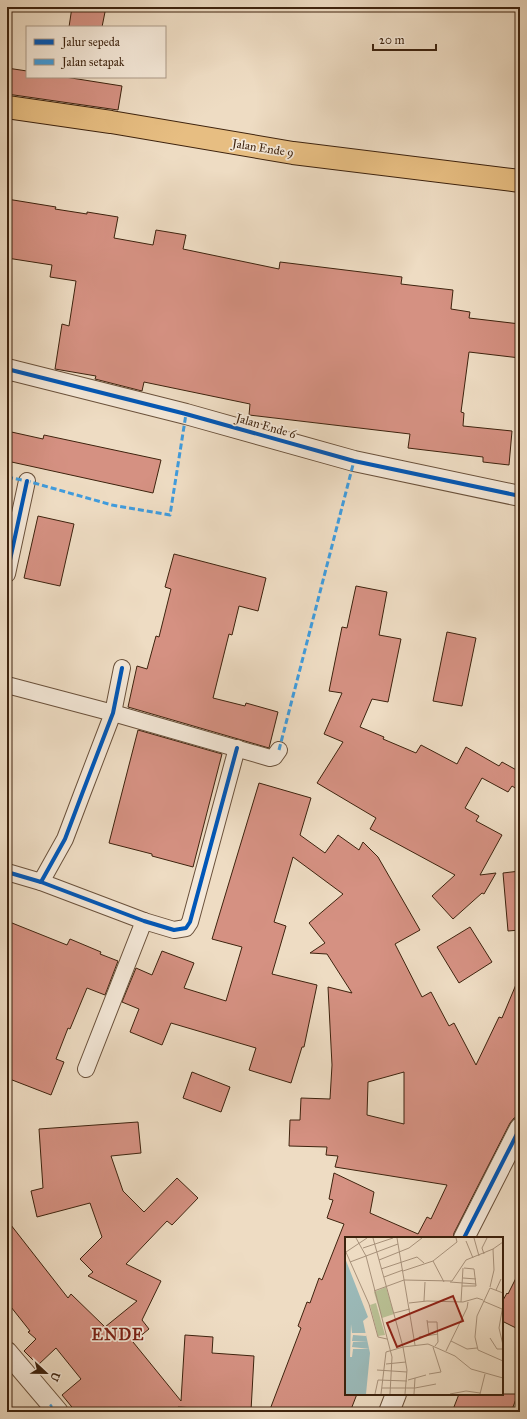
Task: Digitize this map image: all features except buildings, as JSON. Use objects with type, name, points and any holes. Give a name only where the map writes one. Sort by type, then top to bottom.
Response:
[{"type":"highway","name":"Jalan Ende 9","points":[[7,107],[111,122],[293,153],[520,180]]},
{"type":"street","name":"Jalan Ende 6","points":[[7,369],[186,414],[354,461],[520,496]]},
{"type":"street","points":[[7,574],[27,481]]},
{"type":"street","points":[[41,882],[65,839],[113,713],[122,668]]},
{"type":"street","points":[[7,684],[270,758],[274,757],[279,750]]},
{"type":"street","points":[[7,872],[41,882],[144,921],[174,930],[186,928],[190,922],[237,748]]},
{"type":"street","points":[[86,1069],[144,921]]},
{"type":"street","points":[[465,1237],[520,1128]]},
{"type":"street","points":[[7,1352],[58,1412]]},
{"type":"street","points":[[389,1412],[396,1395]]},
{"type":"marked path","points":[[7,477],[27,481],[112,505],[170,515],[186,414]]},
{"type":"marked path","points":[[279,750],[354,461]]},
{"type":"marked path","points":[[43,1412],[52,1405]]},
{"type":"cycle path","points":[[7,369],[186,414],[354,461],[520,496]]},
{"type":"cycle path","points":[[7,574],[27,481]]},
{"type":"cycle path","points":[[41,882],[65,839],[113,713],[122,668]]},
{"type":"cycle path","points":[[7,872],[41,882],[144,921],[174,930],[186,928],[190,922],[237,748]]},
{"type":"cycle path","points":[[465,1237],[520,1128]]},
{"type":"district","name":"ENDE","points":[[118,1334]]}]
